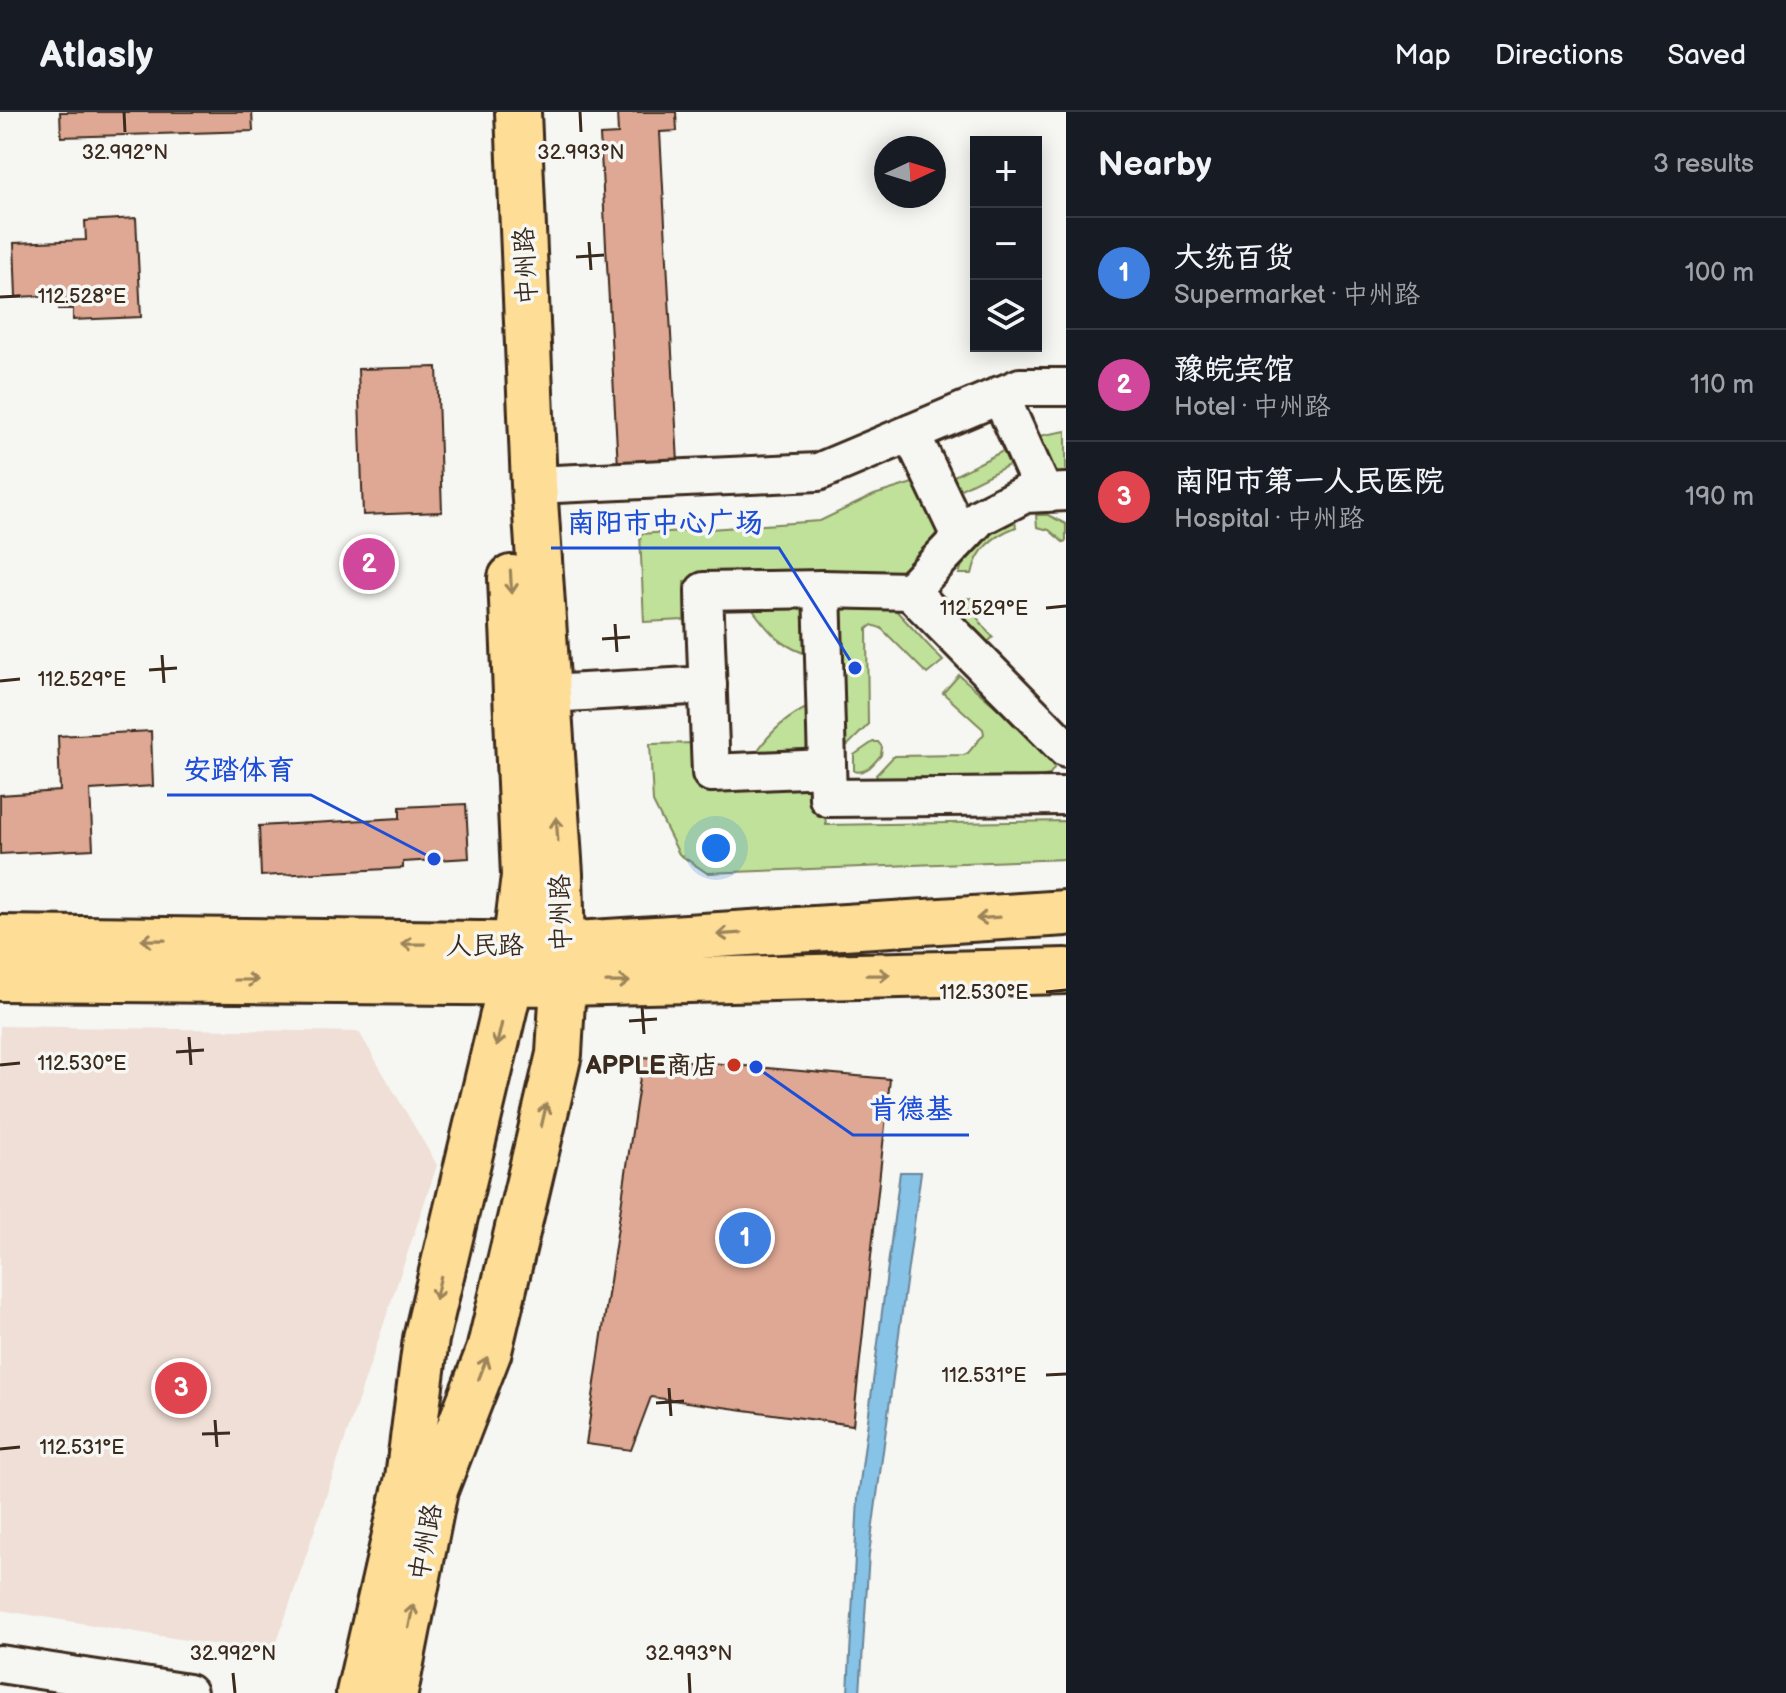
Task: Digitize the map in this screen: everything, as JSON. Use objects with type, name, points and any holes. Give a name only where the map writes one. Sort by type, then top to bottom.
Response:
[{"type":"main road","name":"中州路","points":[[359,1693],[408,1478],[426,1339],[513,963],[524,876],[490,112]]},
{"type":"main road","name":"中州路","points":[[395,1693],[435,1490],[489,1351],[559,1054],[562,964],[560,874],[534,485],[518,112]]},
{"type":"main road","name":"人民路","points":[[562,964],[1066,913]]},
{"type":"main road","name":"人民路","points":[[0,938],[513,963],[1066,971]]},
{"type":"main road","name":"人民路","points":[[0,978],[513,963]]},
{"type":"street","points":[[534,485],[818,472],[1020,387],[1066,387]]},
{"type":"street","points":[[1000,395],[1059,494]]},
{"type":"street","points":[[911,433],[960,536]]},
{"type":"street","points":[[910,591],[980,517],[1025,494],[1059,494]]},
{"type":"street","points":[[822,589],[828,798],[1066,796]]},
{"type":"street","points":[[826,768],[711,773],[704,591],[910,591],[1066,749]]},
{"type":"street","points":[[548,694],[708,685]]},
{"type":"street","points":[[0,1664],[188,1693]]},
{"type":"shaded area","points":[[0,1026],[359,1032],[437,1165],[273,1654],[0,1610]]},
{"type":"green space","points":[[1066,431],[1066,480],[1058,480],[1050,469],[1039,436]]},
{"type":"green space","points":[[1009,448],[1015,462],[959,490],[952,477]]},
{"type":"green space","points":[[919,481],[943,536],[906,575],[684,581],[684,620],[644,622],[640,534],[820,521],[874,495]]},
{"type":"green space","points":[[1014,515],[1016,527],[987,544],[972,574],[959,574],[973,545]]},
{"type":"green space","points":[[1036,515],[1048,515],[1066,524],[1066,541],[1063,542],[1049,530],[1037,527]]},
{"type":"green space","points":[[972,598],[978,619],[993,637],[984,646],[967,625],[958,599]]},
{"type":"green space","points":[[796,603],[805,608],[816,657],[778,639],[750,606]]},
{"type":"green space","points":[[849,603],[890,604],[943,661],[927,674],[881,628],[872,625],[867,629],[868,725],[848,745],[844,744],[841,611]]},
{"type":"green space","points":[[959,675],[1049,753],[1054,768],[1049,775],[878,779],[876,775],[894,756],[964,755],[984,734],[983,729],[943,693]]},
{"type":"green space","points":[[811,706],[809,750],[800,757],[755,754],[780,726]]},
{"type":"green space","points":[[878,742],[882,747],[881,755],[866,770],[854,771],[854,755]]},
{"type":"green space","points":[[697,743],[700,787],[822,782],[826,825],[1066,821],[1066,859],[707,873],[679,854],[653,802],[650,744]]},
{"type":"water","points":[[900,1172],[921,1172],[869,1554],[860,1693],[848,1693],[858,1498]]},
{"type":"building","points":[[60,112],[252,112],[253,131],[61,137]]},
{"type":"building","points":[[617,112],[676,112],[677,131],[660,132],[678,463],[618,467],[600,135],[618,134]]},
{"type":"building","points":[[136,218],[141,317],[73,320],[73,309],[59,309],[59,295],[16,297],[14,243],[86,240],[85,221]]},
{"type":"building","points":[[437,367],[442,512],[363,515],[358,369]]},
{"type":"building","points":[[151,731],[153,786],[90,790],[93,849],[0,854],[0,795],[60,791],[58,736]]},
{"type":"building","points":[[466,804],[469,858],[403,862],[403,868],[261,876],[259,826],[400,818],[400,807]]},
{"type":"building","points":[[643,1057],[890,1079],[853,1425],[651,1397],[631,1450],[586,1444]]},
{"type":"place","name":"豫皖宾馆","points":[[369,564]]},
{"type":"place","name":"南阳市中心广场","points":[[855,668]]},
{"type":"place","name":"安踏体育","points":[[434,859]]},
{"type":"place","name":"APPLE商店","points":[[734,1065]]},
{"type":"place","name":"肯德基","points":[[756,1067]]},
{"type":"place","name":"大统百货","points":[[745,1238]]},
{"type":"place","name":"南阳市第一人民医院","points":[[181,1388]]}]
